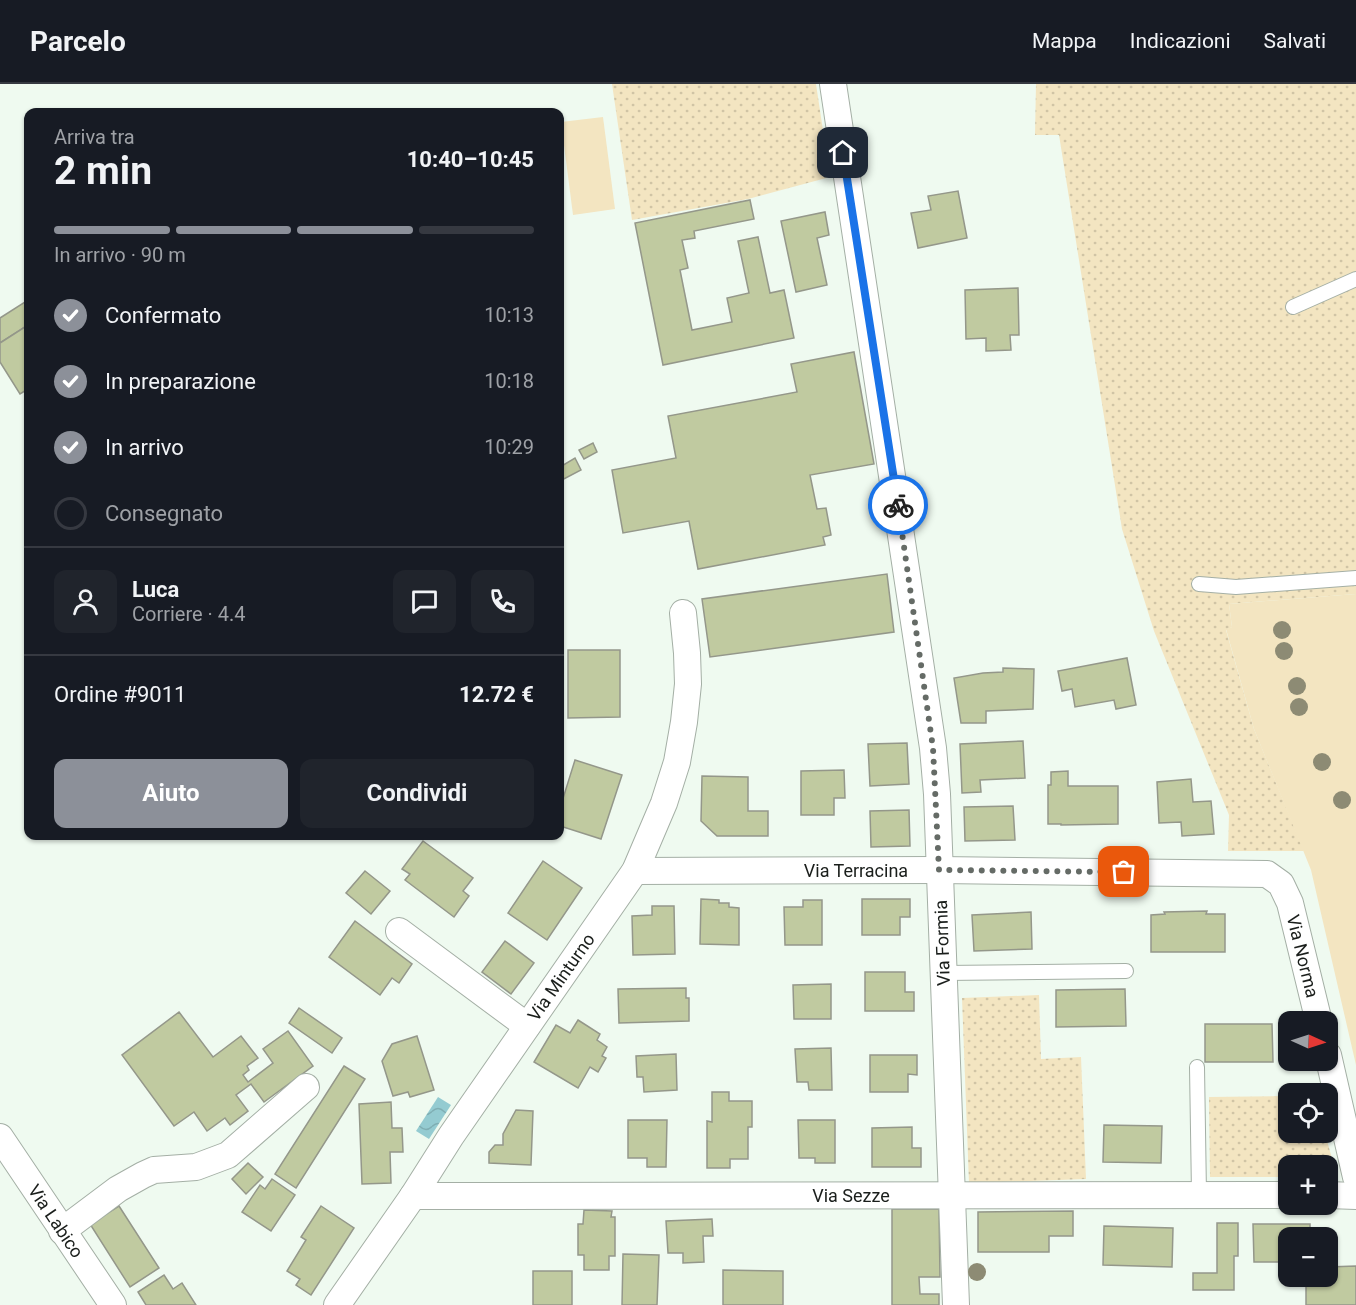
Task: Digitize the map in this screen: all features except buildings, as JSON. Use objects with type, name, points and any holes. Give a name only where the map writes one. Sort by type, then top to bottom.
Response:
[{"type":"street","name":"Via Formia","points":[[833,84],[930,719],[936,778],[956,1305]]},
{"type":"street","name":"Via Minturno","points":[[337,1305],[635,871],[664,803],[677,762],[688,684],[682,613]]},
{"type":"street","name":"Via Terracina","points":[[635,871],[939,870],[1262,873],[1277,880],[1285,891]]},
{"type":"street","name":"Via Norma","points":[[1285,891],[1293,914],[1316,1011]]},
{"type":"street","points":[[399,931],[527,1026]]},
{"type":"street","points":[[1332,1071],[1356,1177]]},
{"type":"street","points":[[62,1231],[118,1189],[143,1174],[154,1170],[196,1167],[228,1155],[306,1087]]},
{"type":"street","name":"Via Labico","points":[[0,1137],[113,1305]]},
{"type":"street","name":"Via Sezze","points":[[412,1196],[1278,1195]]},
{"type":"street","points":[[1338,1195],[1356,1196]]},
{"type":"lane","points":[[1293,307],[1356,279]]},
{"type":"lane","points":[[1199,584],[1236,587],[1356,578]]},
{"type":"lane","points":[[943,973],[1126,970]]},
{"type":"lane","points":[[1197,1067],[1199,1194]]},
{"type":"shaded area","points":[[612,84],[816,84],[830,177],[748,199],[632,220]]},
{"type":"shaded area","points":[[1036,84],[1356,84],[1356,594],[1229,604],[1232,627],[1226,630],[1254,729],[1304,851],[1228,851],[1229,815],[1154,631],[1122,529],[1059,135],[1035,135]]},
{"type":"shaded area","points":[[603,117],[615,209],[573,215],[564,145],[564,122]]},
{"type":"shaded area","points":[[1356,594],[1356,1065],[1311,870],[1254,729],[1226,629],[1232,627],[1229,604]]},
{"type":"shaded area","points":[[1039,995],[1041,1059],[1081,1057],[1086,1179],[969,1183],[962,998]]},
{"type":"shaded area","points":[[1278,1096],[1278,1143],[1328,1143],[1331,1155],[1278,1155],[1278,1177],[1210,1177],[1209,1097]]},
{"type":"water","points":[[438,1097],[451,1105],[429,1139],[416,1131]]},
{"type":"way so far","points":[[898,505],[933,748],[939,870],[1124,872]]},
{"type":"route","points":[[843,153],[898,505]]}]
